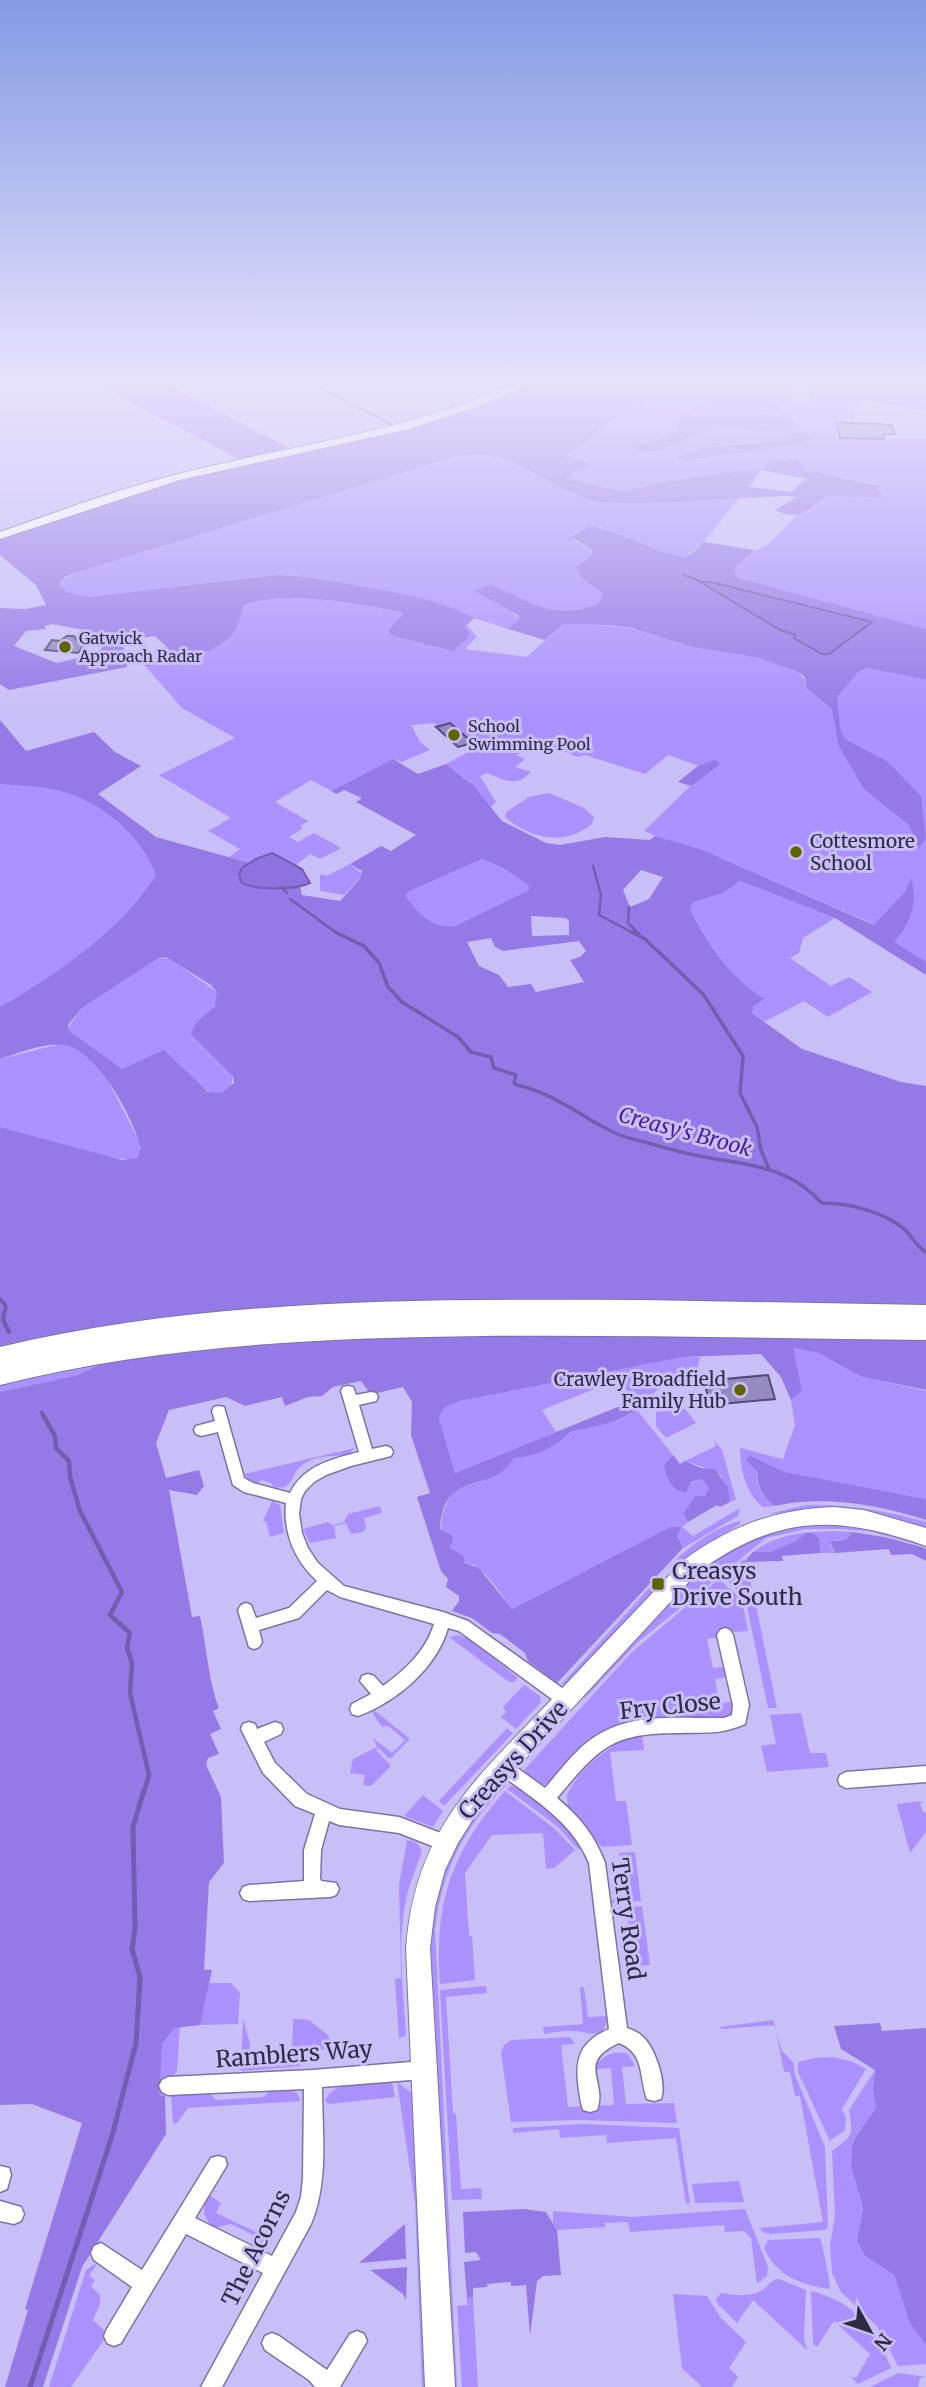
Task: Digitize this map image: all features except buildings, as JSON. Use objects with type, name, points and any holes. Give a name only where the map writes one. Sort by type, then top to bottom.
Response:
[{"type":"highway","points":[[0,1357],[118,1333],[271,1317],[427,1310],[546,1309],[926,1314]]},
{"type":"highway","points":[[0,1375],[151,1345],[324,1331],[494,1326],[926,1331]]},
{"type":"street","points":[[0,536],[117,495]]},
{"type":"street","points":[[367,1456],[350,1396],[371,1397]]},
{"type":"street","points":[[201,1430],[221,1418],[238,1481],[249,1488],[292,1499]]},
{"type":"street","points":[[386,1452],[321,1471],[303,1484],[292,1499],[292,1520],[299,1548],[307,1561],[326,1582],[353,1597],[443,1619],[473,1632],[566,1700]]},
{"type":"street","name":"Creasys Drive","points":[[440,2387],[423,2070],[419,1922],[430,1875],[445,1843],[472,1800],[691,1566],[742,1532],[792,1518],[826,1516],[877,1522],[926,1536]]},
{"type":"street","points":[[246,1610],[253,1634],[293,1613],[326,1582]]},
{"type":"street","points":[[358,1709],[383,1696],[435,1644],[443,1619]]},
{"type":"street","name":"Fry Close","points":[[545,1800],[594,1747],[616,1733],[636,1728],[725,1725],[739,1719],[740,1705],[725,1634]]},
{"type":"street","points":[[368,1681],[383,1696]]},
{"type":"street","points":[[275,1729],[251,1734],[278,1780],[301,1800],[324,1812],[409,1828],[445,1843]]},
{"type":"street","name":"Terry Road","points":[[503,1767],[581,1833],[596,1856],[619,2034]]},
{"type":"street","points":[[846,1780],[926,1774]]},
{"type":"street","points":[[249,1893],[322,1889],[310,1853],[324,1812]]},
{"type":"street","points":[[590,2103],[586,2057],[592,2049],[619,2034],[626,2035],[644,2048],[654,2092]]},
{"type":"street","name":"Ramblers Way","points":[[168,2087],[423,2070]]},
{"type":"street","name":"The Acorns","points":[[211,2387],[304,2217],[311,2197],[313,2079]]},
{"type":"street","points":[[114,2336],[218,2165]]},
{"type":"street","points":[[182,2222],[276,2269]]},
{"type":"street","points":[[101,2253],[145,2284]]},
{"type":"street","points":[[272,2343],[316,2373],[329,2387],[356,2341]]},
{"type":"shaded area","points":[[129,495],[328,495],[78,572],[65,577],[59,584],[67,592],[88,597],[276,575],[294,576],[412,596],[443,605],[474,618],[464,627],[469,637],[453,651],[390,635],[389,630],[403,614],[401,612],[367,605],[298,598],[258,601],[244,606],[236,629],[227,640],[206,652],[146,667],[144,664],[157,659],[169,649],[155,636],[122,640],[127,667],[9,690],[0,684],[0,608],[25,609],[46,605],[36,585],[0,555],[0,539]],"holes":[[[52,624],[94,632],[103,638],[104,646],[96,654],[57,663],[14,646],[26,631],[46,629],[44,626]]]},
{"type":"shaded area","points":[[328,495],[741,495],[704,542],[686,556],[675,556],[600,527],[574,540],[591,550],[592,554],[581,562],[578,573],[603,594],[599,603],[568,611],[555,610],[543,608],[490,584],[475,591],[511,611],[519,619],[508,629],[474,618],[467,625],[477,637],[465,649],[527,657],[563,624],[606,625],[640,631],[695,647],[775,661],[801,675],[806,685],[867,668],[926,680],[926,966],[867,932],[873,924],[703,850],[667,841],[644,831],[708,769],[668,755],[645,774],[585,755],[578,757],[555,747],[550,751],[531,748],[517,755],[525,759],[515,767],[531,772],[526,777],[510,781],[487,773],[480,776],[496,802],[490,808],[470,782],[446,764],[474,749],[469,744],[472,742],[450,723],[438,727],[434,723],[411,725],[420,742],[430,750],[401,762],[393,759],[331,791],[311,780],[275,802],[308,821],[300,826],[303,828],[289,837],[298,842],[314,833],[341,848],[320,859],[310,854],[296,865],[250,863],[229,857],[240,849],[208,831],[231,818],[159,775],[235,738],[182,708],[146,667],[193,656],[216,647],[234,632],[244,607],[255,602],[297,598],[353,603],[366,588],[293,575],[276,575],[88,597],[67,592],[59,585],[61,581],[78,572]]},
{"type":"shaded area","points":[[579,495],[881,495],[882,497],[826,496],[797,515],[775,510],[796,498],[789,496],[623,503]]},
{"type":"shaded area","points":[[926,495],[926,629],[753,584],[736,576],[735,567],[746,555],[769,544],[796,516],[810,511],[826,496]]},
{"type":"shaded area","points":[[589,526],[680,556],[690,555],[704,542],[754,550],[735,567],[736,576],[926,629],[926,680],[867,668],[858,672],[837,697],[840,728],[845,739],[888,762],[921,796],[926,838],[919,848],[909,825],[864,789],[839,746],[832,709],[807,688],[804,676],[796,671],[756,657],[693,647],[632,628],[608,625],[563,624],[545,640],[508,629],[519,619],[518,615],[474,591],[490,584],[531,603],[555,610],[568,611],[599,603],[603,594],[581,577],[576,568],[592,554],[592,550],[572,537]],"holes":[[[711,582],[868,620],[795,635],[701,584]]]},
{"type":"shaded area","points":[[700,582],[711,582],[872,622],[829,654],[822,654],[794,638],[795,635],[780,630]]},
{"type":"shaded area","points":[[0,720],[26,751],[94,732],[115,752],[141,766],[98,794],[156,837],[250,863],[242,868],[238,877],[246,885],[300,886],[302,895],[340,901],[360,879],[362,871],[350,864],[381,846],[391,851],[416,835],[356,802],[362,798],[344,790],[337,794],[331,791],[393,759],[418,774],[446,764],[473,785],[502,821],[546,843],[560,845],[605,837],[650,840],[655,836],[703,850],[874,925],[905,892],[911,878],[914,896],[912,912],[905,928],[894,942],[926,962],[926,975],[835,918],[740,881],[723,893],[694,902],[690,909],[721,959],[741,981],[764,999],[754,1006],[752,1013],[802,1049],[901,1082],[926,1086],[926,1308],[0,1351],[0,1127],[122,1160],[137,1158],[141,1148],[112,1087],[90,1059],[77,1050],[57,1044],[0,1059],[0,1007],[86,950],[124,915],[156,875],[149,860],[130,834],[91,803],[53,789],[0,784]],"holes":[[[482,859],[503,868],[529,886],[529,890],[455,926],[433,923],[422,915],[407,898],[406,894]],[[641,870],[663,877],[649,899],[630,907],[623,890]],[[531,916],[566,918],[569,921],[569,935],[532,936]],[[491,938],[495,947],[503,951],[579,941],[586,951],[580,957],[570,960],[584,982],[536,992],[531,984],[508,987],[499,975],[479,966],[467,942]],[[166,957],[211,985],[217,992],[215,1006],[196,1023],[191,1034],[233,1076],[234,1083],[222,1093],[208,1092],[164,1050],[122,1069],[69,1031],[68,1025],[82,1008],[159,958]]]},
{"type":"shaded area","points":[[714,760],[719,762],[719,765],[691,786],[678,782],[698,766]]},
{"type":"shaded area","points":[[0,784],[53,789],[91,803],[130,834],[149,860],[156,875],[124,915],[86,950],[0,1007]]},
{"type":"shaded area","points":[[549,793],[584,808],[594,817],[592,824],[570,836],[547,837],[525,830],[505,817],[506,812],[529,797]]},
{"type":"shaded area","points":[[272,853],[302,869],[310,883],[275,888],[256,887],[241,882],[239,874],[242,868]]},
{"type":"shaded area","points":[[481,859],[503,868],[529,886],[529,890],[455,926],[433,923],[407,898],[406,894],[412,890]]},
{"type":"shaded area","points":[[350,864],[363,875],[344,895],[320,891],[322,874],[327,876]]},
{"type":"shaded area","points":[[740,881],[835,918],[803,938],[799,953],[790,958],[831,986],[849,977],[872,992],[828,1017],[804,1001],[764,1022],[752,1013],[754,1006],[763,999],[740,981],[721,959],[690,909],[694,902],[722,893]]},
{"type":"shaded area","points":[[159,958],[170,959],[217,992],[217,1003],[211,1010],[226,1067],[233,1075],[231,1087],[222,1093],[213,1094],[199,1085],[131,1066],[106,1077],[140,1143],[141,1153],[133,1160],[113,1158],[0,1127],[0,1059],[56,1045],[82,1008]]},
{"type":"shaded area","points":[[453,1334],[926,1338],[926,1390],[862,1377],[819,1353],[793,1348],[802,1391],[791,1400],[781,1377],[761,1354],[683,1357],[460,1401],[444,1408],[439,1418],[455,1473],[630,1402],[636,1409],[613,1421],[572,1432],[555,1445],[538,1453],[514,1458],[504,1470],[493,1477],[459,1489],[443,1509],[440,1529],[452,1536],[453,1541],[449,1547],[463,1556],[465,1563],[479,1568],[512,1609],[670,1527],[681,1527],[677,1536],[683,1548],[557,1683],[528,1661],[525,1653],[500,1634],[492,1633],[472,1618],[452,1611],[459,1601],[459,1596],[446,1587],[448,1579],[441,1571],[417,1497],[430,1493],[411,1435],[412,1402],[403,1387],[377,1393],[368,1391],[361,1381],[333,1387],[322,1396],[308,1397],[285,1406],[282,1397],[245,1406],[226,1397],[169,1410],[156,1443],[166,1478],[199,1470],[204,1486],[197,1495],[169,1490],[192,1617],[200,1616],[210,1675],[219,1708],[213,1711],[221,1729],[210,1734],[219,1754],[208,1758],[206,1765],[221,1797],[224,1863],[209,1882],[204,1970],[212,1970],[200,2025],[174,2028],[162,2044],[159,2096],[165,2096],[166,2134],[82,2267],[43,2387],[5,2387],[28,2310],[25,2309],[82,2123],[32,2104],[0,2105],[0,1392],[78,1375],[111,1359],[205,1347]]},
{"type":"shaded area","points":[[792,1348],[820,1353],[862,1377],[926,1391],[926,1499],[785,1472],[749,1455],[758,1472],[761,1491],[775,1506],[763,1507],[757,1502],[745,1480],[740,1448],[783,1459],[795,1425],[791,1400],[802,1391]]},
{"type":"shaded area","points":[[683,1357],[700,1357],[694,1384],[664,1384],[653,1394],[638,1396],[635,1393],[630,1394],[617,1380],[542,1410],[556,1432],[455,1473],[439,1418],[444,1408],[460,1401]]},
{"type":"shaded area","points":[[111,1359],[78,1375],[0,1392],[0,1383]]},
{"type":"shaded area","points":[[636,1409],[673,1455],[664,1465],[689,1484],[702,1479],[709,1488],[705,1497],[695,1496],[683,1514],[688,1522],[682,1527],[693,1536],[740,1508],[738,1516],[683,1548],[677,1540],[678,1531],[670,1527],[512,1609],[487,1576],[475,1566],[463,1561],[447,1545],[441,1528],[442,1519],[454,1490],[503,1470],[514,1458],[544,1450],[572,1432],[614,1421]]},
{"type":"shaded area","points":[[685,1409],[696,1423],[666,1438],[656,1426],[656,1412]]},
{"type":"shaded area","points":[[714,1440],[722,1450],[736,1500],[730,1502],[721,1475],[685,1461],[716,1446]]},
{"type":"shaded area","points":[[355,1448],[347,1456],[328,1456],[308,1461],[298,1469],[287,1486],[280,1488],[262,1480],[257,1483],[244,1474]]},
{"type":"shaded area","points":[[673,1455],[680,1464],[685,1461],[701,1468],[715,1469],[728,1488],[730,1502],[720,1507],[717,1505],[688,1522],[683,1514],[695,1496],[705,1496],[709,1488],[702,1479],[691,1482],[686,1492],[673,1487],[664,1465]]},
{"type":"shaded area","points":[[749,1455],[785,1472],[926,1499],[926,1520],[851,1503],[813,1501],[775,1506],[762,1491],[758,1472],[746,1460]]},
{"type":"shaded area","points":[[272,1501],[280,1505],[284,1533],[270,1537],[266,1521],[263,1521]]},
{"type":"shaded area","points":[[807,1505],[852,1507],[882,1512],[926,1522],[926,1529],[820,1509],[767,1514]]},
{"type":"shaded area","points":[[380,1506],[382,1513],[364,1518],[366,1528],[363,1532],[351,1534],[346,1523],[334,1526],[336,1538],[310,1543],[303,1529],[328,1522],[333,1525],[344,1522],[348,1514]]},
{"type":"shaded area","points":[[741,1521],[698,1550],[675,1570],[669,1566],[712,1533]]},
{"type":"shaded area","points":[[821,1525],[868,1527],[926,1543],[926,1547],[869,1531],[841,1529],[806,1529],[766,1538],[637,1643],[585,1698],[581,1696],[657,1611],[721,1555],[762,1535]]},
{"type":"shaded area","points":[[852,1532],[847,1539],[836,1540],[830,1545],[835,1553],[820,1553],[806,1533],[796,1541],[770,1552],[753,1552],[781,1538],[801,1533]]},
{"type":"shaded area","points":[[852,1532],[922,1547],[926,1549],[926,1561],[912,1554],[891,1555],[889,1549],[835,1553],[830,1542],[847,1539]]},
{"type":"shaded area","points":[[806,1533],[813,1533],[819,1539],[820,1553],[782,1556],[783,1561],[744,1562],[753,1552],[770,1552],[796,1541]]},
{"type":"shaded area","points":[[744,1559],[754,1598],[745,1598],[723,1576]]},
{"type":"shaded area","points":[[719,1579],[742,1600],[748,1631],[720,1633],[720,1637],[707,1639],[713,1668],[726,1667],[728,1677],[715,1679],[719,1703],[734,1702],[731,1714],[723,1718],[639,1722],[549,1785],[528,1777],[524,1770],[632,1652]]},
{"type":"shaded area","points":[[653,1584],[658,1588],[571,1682],[561,1685]]},
{"type":"shaded area","points":[[790,1600],[798,1603],[756,1606],[777,1708],[768,1708],[746,1602]]},
{"type":"shaded area","points":[[459,1635],[472,1641],[518,1678],[509,1682],[449,1637]]},
{"type":"shaded area","points":[[524,1685],[540,1696],[541,1702],[516,1729],[501,1717],[506,1712],[503,1707]]},
{"type":"shaded area","points":[[374,1710],[410,1739],[390,1759],[377,1747],[373,1738],[392,1753],[405,1740],[388,1726],[382,1727],[373,1714]]},
{"type":"shaded area","points":[[801,1713],[810,1753],[826,1753],[829,1767],[767,1772],[761,1746],[776,1744],[770,1715]]},
{"type":"shaded area","points":[[507,1728],[513,1733],[444,1806],[439,1801]]},
{"type":"shaded area","points":[[642,1736],[644,1750],[610,1752],[616,1801],[626,1801],[632,1845],[602,1847],[568,1808],[567,1795],[580,1775],[598,1757],[620,1743]]},
{"type":"shaded area","points":[[377,1747],[377,1751],[391,1766],[371,1786],[363,1785],[365,1775],[350,1773],[353,1759]]},
{"type":"shaded area","points":[[506,1785],[478,1818],[457,1852],[443,1888],[435,1930],[457,2387],[450,2387],[430,1931],[437,1888],[464,1827],[498,1786]]},
{"type":"shaded area","points":[[510,1786],[519,1788],[562,1822],[585,1847],[578,1849],[557,1826],[507,1789]]},
{"type":"shaded area","points":[[505,1791],[555,1829],[575,1850],[554,1868],[546,1869],[543,1833],[492,1835],[465,1873],[475,1980],[440,1984],[440,1928],[450,1880],[471,1835]]},
{"type":"shaded area","points":[[423,1795],[443,1811],[433,1827],[404,1816]]},
{"type":"shaded area","points":[[923,1801],[920,1804],[923,1812],[926,1812],[926,1832],[910,1853],[897,1804]]},
{"type":"shaded area","points":[[407,1840],[416,1842],[422,1850],[404,1909],[401,1963],[406,2036],[399,2038],[395,1979],[401,1978],[399,1885]]},
{"type":"shaded area","points":[[635,1852],[641,1901],[612,1903],[612,1900],[625,1899],[619,1853]]},
{"type":"shaded area","points":[[642,1906],[650,1965],[634,1966],[627,1911],[613,1911],[613,1908]]},
{"type":"shaded area","points":[[209,1983],[231,1983],[240,1993],[238,2024],[200,2025]]},
{"type":"shaded area","points":[[486,1986],[487,1993],[446,1997],[461,2189],[481,2188],[482,2199],[452,2200],[440,1990]]},
{"type":"shaded area","points":[[580,1987],[584,1987],[588,2017],[608,2016],[603,2029],[596,2034],[570,2031],[544,2034],[543,2027],[583,2024]]},
{"type":"shaded area","points":[[243,2018],[250,2044],[248,2063],[253,2064],[253,2059],[292,2058],[293,2019],[309,2020],[329,2036],[330,2049],[300,2051],[300,2066],[241,2071]]},
{"type":"shaded area","points":[[773,2020],[774,2025],[720,2027]]},
{"type":"shaded area","points":[[880,2023],[882,2031],[926,2028],[926,2345],[910,2324],[894,2275],[865,2256],[857,2241],[863,2208],[851,2167],[852,2145],[876,2108],[873,2089],[875,2070],[841,2049],[834,2026]]},
{"type":"shaded area","points":[[180,2026],[177,2070],[174,2076],[166,2077],[165,2096],[159,2096],[162,2046],[172,2030]]},
{"type":"shaded area","points":[[776,2031],[782,2051],[793,2062],[795,2075],[825,2147],[828,2227],[825,2230],[771,2234],[759,2228],[823,2222],[800,2096],[795,2096],[790,2072],[784,2072]]},
{"type":"shaded area","points":[[570,2037],[575,2044],[561,2045],[568,2107],[614,2105],[611,2068],[597,2069],[597,2063],[604,2057],[619,2052],[628,2054],[635,2066],[622,2067],[626,2104],[674,2103],[677,2123],[579,2120],[511,2122],[501,2053],[504,2045],[511,2040]]},
{"type":"shaded area","points":[[833,2057],[853,2062],[866,2069],[842,2109],[846,2118],[845,2130],[830,2141],[798,2072],[798,2062]]},
{"type":"shaded area","points":[[875,2070],[873,2089],[876,2108],[852,2145],[851,2167],[863,2208],[857,2241],[865,2256],[894,2275],[910,2324],[926,2345],[926,2364],[898,2366],[877,2326],[841,2292],[832,2273],[830,2245],[835,2216],[832,2151],[848,2138],[851,2130],[849,2110]]},
{"type":"shaded area","points":[[392,2081],[395,2097],[329,2104],[325,2101],[336,2088],[345,2085]]},
{"type":"shaded area","points":[[397,2082],[413,2094],[429,2387],[422,2387],[415,2203]]},
{"type":"shaded area","points":[[287,2088],[297,2093],[301,2101],[188,2108],[177,2123],[173,2124],[171,2096],[209,2093],[216,2100],[264,2097],[271,2089]]},
{"type":"shaded area","points":[[582,2124],[679,2128],[690,2203],[686,2204],[676,2138],[607,2143],[606,2135],[560,2138],[559,2129],[513,2133],[513,2128]]},
{"type":"shaded area","points":[[739,2181],[744,2202],[695,2203],[692,2184]]},
{"type":"shaded area","points":[[209,2195],[221,2203],[216,2213],[260,2234],[261,2231],[268,2234],[271,2242],[261,2243],[250,2233],[231,2224],[214,2228],[204,2212]]},
{"type":"shaded area","points":[[524,2209],[546,2212],[557,2230],[561,2275],[543,2276],[537,2281],[530,2336],[526,2285],[511,2286],[511,2282],[487,2284],[487,2287],[473,2288],[473,2297],[467,2298],[464,2262],[481,2260],[476,2252],[465,2253],[463,2212]]},
{"type":"shaded area","points":[[745,2209],[768,2267],[767,2276],[757,2284],[751,2238],[744,2231],[725,2232],[724,2225],[630,2232],[628,2222],[605,2223],[605,2227],[557,2230],[553,2224],[553,2211],[632,2217]]},
{"type":"shaded area","points":[[405,2224],[406,2259],[359,2263]]},
{"type":"shaded area","points":[[820,2238],[830,2289],[791,2278],[776,2266],[764,2248],[768,2240]]},
{"type":"shaded area","points":[[98,2262],[89,2276],[95,2280],[91,2286],[100,2295],[100,2304],[93,2320],[108,2334],[71,2387],[49,2387],[86,2270]]},
{"type":"shaded area","points":[[407,2267],[406,2300],[403,2294],[370,2270]]},
{"type":"shaded area","points":[[779,2279],[806,2290],[804,2337],[807,2350],[753,2300],[737,2323],[717,2303],[716,2299],[721,2293],[754,2294]]},
{"type":"shaded area","points":[[811,2291],[839,2302],[861,2318],[878,2340],[891,2368],[858,2384],[851,2377],[856,2378],[870,2354],[834,2321],[817,2347],[813,2344]]},
{"type":"shaded area","points":[[673,2294],[707,2296],[720,2317],[746,2342],[729,2368],[738,2377],[732,2387],[702,2387],[682,2368]]},
{"type":"shaded area","points":[[473,2297],[478,2387],[462,2387],[457,2306],[467,2305],[467,2298]]},
{"type":"shaded area","points":[[898,2373],[926,2377],[920,2378],[918,2387],[870,2387]]},
{"type":"waterway","points":[[684,575],[702,582]]},
{"type":"waterway","points":[[593,866],[601,895],[599,915],[635,934]]},
{"type":"waterway","points":[[282,887],[287,893]]},
{"type":"waterway","name":"Creasy's Brook","points":[[290,899],[336,932]]},
{"type":"waterway","points":[[629,907],[628,923],[639,934]]},
{"type":"waterway","name":"Creasy's Brook","points":[[336,932],[364,946],[379,963],[388,987],[402,1002],[458,1037],[471,1052],[491,1057],[494,1068],[516,1075],[514,1083],[517,1085],[556,1100],[621,1135],[684,1153],[768,1170],[796,1181],[822,1203],[854,1206],[885,1217],[903,1228],[926,1252]]},
{"type":"waterway","points":[[632,932],[645,939],[703,994],[743,1056],[740,1093],[757,1127],[761,1150],[769,1169]]},
{"type":"waterway","points":[[0,1299],[6,1306],[4,1315]]},
{"type":"waterway","points":[[4,1313],[3,1320],[9,1332]]},
{"type":"waterway","points":[[42,1413],[55,1436],[56,1448],[69,1461],[70,1477],[80,1511],[122,1592],[110,1615],[130,1633],[127,1648],[132,1663],[130,1693],[149,1775],[144,1792]]},
{"type":"waterway","points":[[30,2387],[112,2136],[136,2043],[140,1977],[132,1949],[135,1929],[133,1827],[144,1790]]},
{"type":"place","name":"Gatwick Approach Radar","points":[[65,647]]},
{"type":"place","name":"School Swimming Pool","points":[[454,735]]},
{"type":"place","name":"Cottesmore School","points":[[796,852]]},
{"type":"place","name":"Crawley Broadfield Family Hub","points":[[740,1390]]},
{"type":"place","name":"Creasys Drive South","points":[[658,1584]]}]
